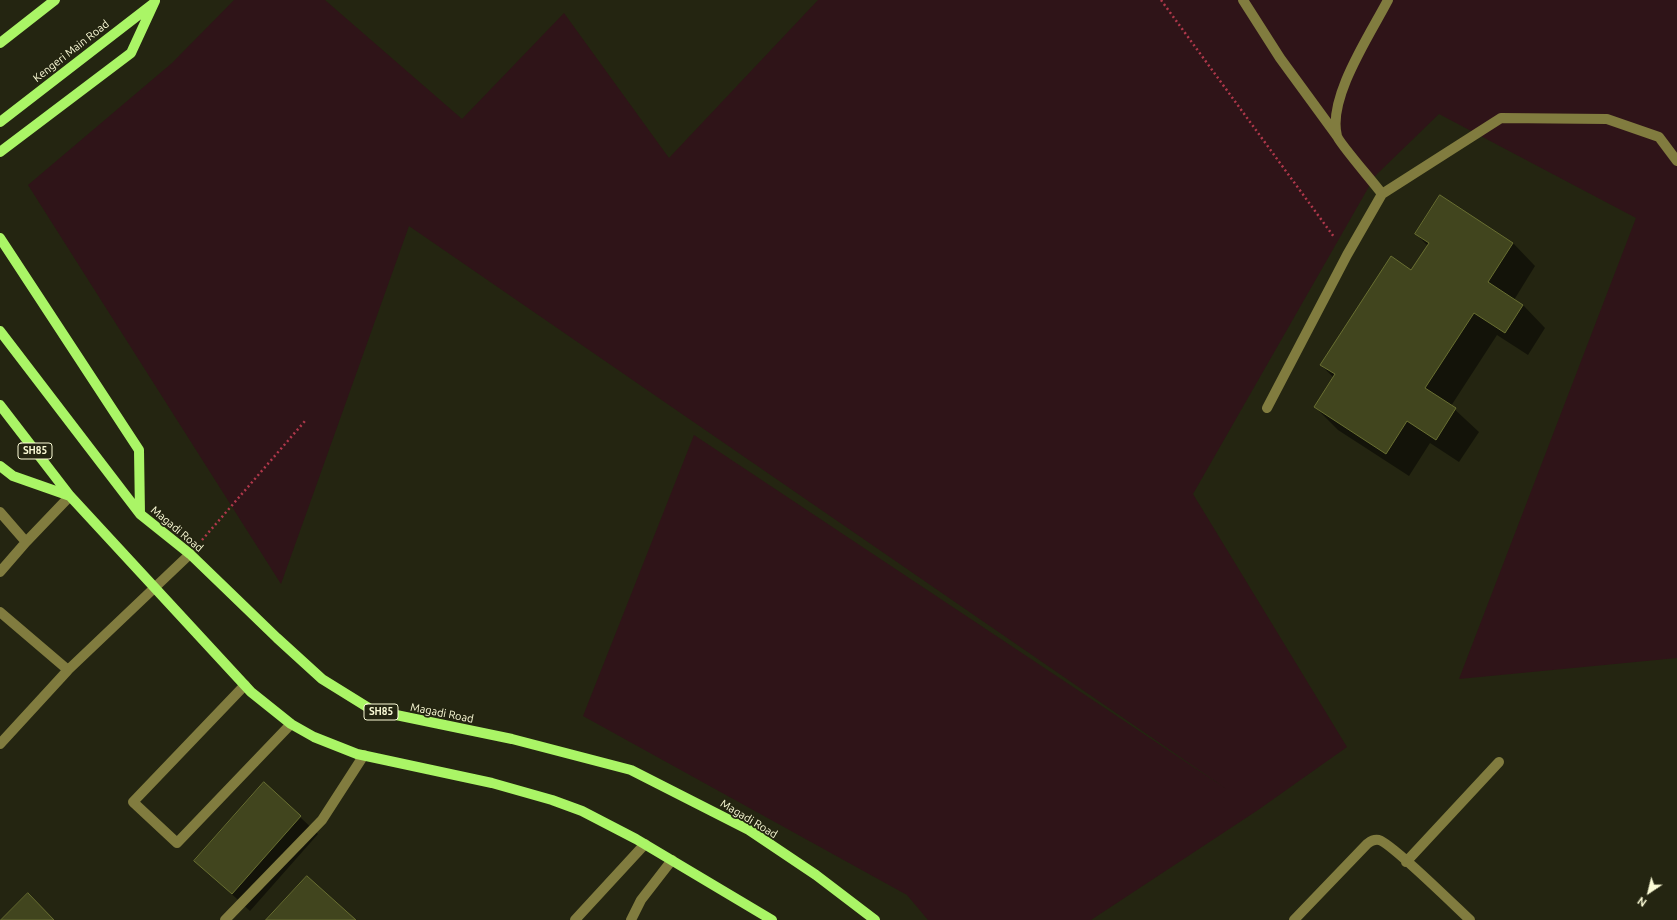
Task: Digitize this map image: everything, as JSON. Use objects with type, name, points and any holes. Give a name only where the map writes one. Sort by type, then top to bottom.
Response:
[{"type":"main road","points":[[0,42],[53,0]]},
{"type":"main road","points":[[0,152],[131,53],[156,1]]},
{"type":"main road","name":"Kengeri Main Road","points":[[0,122],[156,1]]},
{"type":"main road","points":[[0,238],[139,450],[140,514]]},
{"type":"main road","name":"Magadi Road","points":[[0,331],[140,514],[190,554],[322,679],[372,710],[512,739],[631,770],[749,830],[816,875],[875,920]]},
{"type":"main road","name":"SH85","points":[[0,405],[70,496],[245,685],[270,709],[291,724],[335,746],[364,755],[492,783],[552,800],[609,824],[772,920]]},
{"type":"main road","points":[[0,466],[13,476],[70,496]]},
{"type":"street","points":[[1243,0],[1280,58],[1382,194]]},
{"type":"street","points":[[1337,136],[1336,110],[1347,78],[1388,0]]},
{"type":"street","points":[[1267,408],[1382,194],[1501,118],[1607,119],[1659,137],[1677,161]]},
{"type":"street","points":[[0,572],[26,542],[70,496]]},
{"type":"street","points":[[0,512],[26,542]]},
{"type":"street","points":[[0,744],[68,670],[190,554]]},
{"type":"street","points":[[0,612],[68,670]]},
{"type":"street","points":[[245,685],[133,802],[177,843],[291,724]]},
{"type":"street","points":[[225,920],[322,820],[364,755]]},
{"type":"street","points":[[1406,862],[1499,762]]},
{"type":"street","points":[[1294,920],[1373,840],[1383,842],[1470,920]]},
{"type":"street","points":[[575,920],[645,844]]},
{"type":"street","points":[[630,920],[641,900],[672,860]]},
{"type":"path","points":[[1161,0],[1348,255]]},
{"type":"path","points":[[190,554],[305,421]]},
{"type":"shaded area","points":[[234,0],[325,0],[462,119],[564,13],[669,158],[818,0],[1677,0],[1677,658],[1459,679],[1636,218],[1439,114],[1375,176],[1193,494],[1347,747],[1258,810],[1091,920],[928,920],[907,895],[583,716],[694,435],[1228,790],[409,226],[281,584],[28,185],[172,63]]},
{"type":"building","points":[[1440,195],[1513,243],[1488,282],[1523,305],[1505,333],[1474,313],[1425,388],[1456,408],[1436,440],[1407,421],[1386,454],[1314,407],[1335,374],[1320,365],[1391,256],[1411,270],[1429,243],[1415,234]]},
{"type":"building","points":[[264,782],[301,816],[232,894],[194,861]]},
{"type":"building","points":[[307,876],[356,920],[266,920]]},
{"type":"building","points":[[28,893],[54,920],[1,920]]}]
